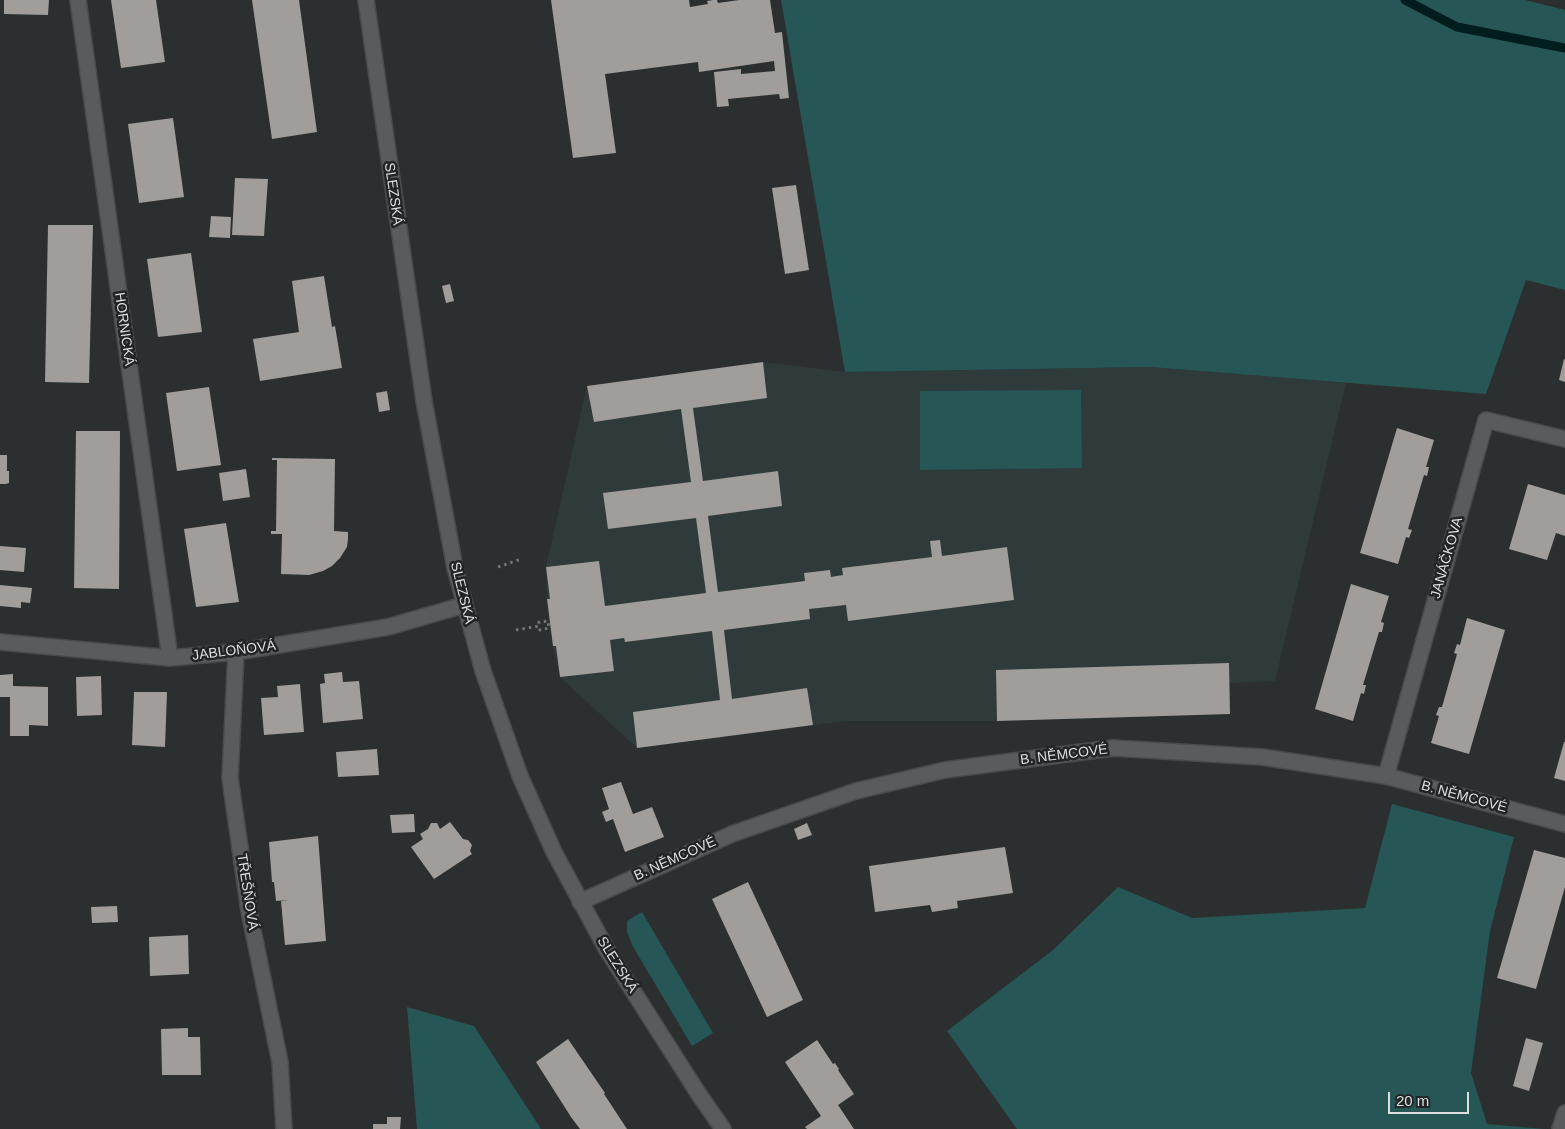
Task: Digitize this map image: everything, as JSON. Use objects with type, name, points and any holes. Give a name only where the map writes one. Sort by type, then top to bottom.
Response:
[{"type":"street","name":"HORNICKÁ","points":[[78,0],[170,658]]},
{"type":"street","name":"SLEZSKÁ","points":[[366,0],[424,401],[449,541],[464,605],[483,671],[520,776],[554,852],[580,902],[618,967],[723,1129]]},
{"type":"street","name":"JANÁČKOVA","points":[[1386,776],[1486,420],[1565,438]]},
{"type":"street","name":"JABLOŇOVÁ","points":[[0,642],[170,658],[236,652],[388,627],[464,605]]},
{"type":"street","name":"TŘEŠŇOVÁ","points":[[236,652],[230,778],[249,911],[280,1062],[284,1129]]},
{"type":"street","name":"B. NĚMCOVÉ","points":[[580,902],[732,834],[856,791],[945,770],[1113,748],[1262,757],[1386,776],[1565,824]]},
{"type":"street","points":[[1560,1129],[1565,1113]]},
{"type":"path","points":[[498,567],[521,559]]},
{"type":"path","points":[[516,630],[539,626],[539,622],[548,621],[549,623]]},
{"type":"shaded area","points":[[781,0],[1525,0],[1565,10],[1565,290],[1526,280],[1486,394],[1151,367],[845,372]]},
{"type":"shaded area","points":[[763,362],[845,372],[1151,367],[1346,383],[1275,681],[1229,683],[1230,714],[997,721],[845,721],[637,748],[560,677],[553,646],[547,599],[546,567],[587,386]]},
{"type":"shaded area","points":[[1081,390],[1082,468],[920,470],[920,391]]},
{"type":"shaded area","points":[[1392,804],[1514,837],[1490,931],[1471,1073],[1487,1124],[1544,1129],[1017,1129],[947,1031],[1053,950],[1118,887],[1192,918],[1365,908]]},
{"type":"shaded area","points":[[642,912],[713,1033],[692,1046],[632,945],[627,931],[627,921]]},
{"type":"shaded area","points":[[407,1007],[474,1026],[541,1129],[417,1129]]},
{"type":"building","points":[[4,0],[49,0],[48,15],[4,14]]},
{"type":"building","points":[[111,0],[156,0],[165,62],[121,68]]},
{"type":"building","points":[[252,0],[299,0],[317,132],[272,139]]},
{"type":"building","points":[[551,0],[689,0],[690,7],[708,4],[707,1],[713,0],[717,0],[718,3],[739,0],[770,0],[775,33],[782,32],[789,98],[780,99],[779,94],[728,99],[729,106],[717,107],[714,72],[741,69],[741,74],[775,71],[774,61],[699,72],[698,62],[605,74],[616,153],[573,158]]},
{"type":"building","points":[[173,118],[184,197],[139,203],[128,124]]},
{"type":"building","points":[[235,178],[268,179],[264,236],[232,235]]},
{"type":"building","points":[[796,185],[809,270],[785,274],[772,188]]},
{"type":"building","points":[[211,216],[231,217],[230,238],[209,237]]},
{"type":"building","points":[[48,225],[93,225],[89,383],[45,382]]},
{"type":"building","points":[[191,253],[202,332],[158,337],[147,259]]},
{"type":"building","points":[[324,276],[332,327],[335,326],[342,368],[260,381],[253,339],[299,332],[292,281]]},
{"type":"building","points":[[450,284],[454,301],[446,303],[442,286]]},
{"type":"building","points":[[1565,359],[1565,382],[1559,380]]},
{"type":"building","points":[[763,362],[767,398],[693,408],[703,481],[778,471],[782,506],[708,516],[718,592],[805,581],[804,573],[830,570],[831,577],[843,575],[842,568],[932,557],[930,541],[940,540],[942,556],[1007,547],[1014,600],[848,621],[846,605],[809,609],[810,619],[724,630],[732,699],[807,688],[813,725],[637,748],[633,712],[720,700],[712,631],[625,642],[624,638],[610,640],[614,671],[560,677],[556,646],[553,646],[547,599],[550,599],[546,567],[599,561],[605,606],[706,593],[696,518],[608,529],[603,493],[691,482],[681,409],[594,422],[587,386]]},
{"type":"building","points":[[209,387],[221,465],[177,471],[166,393]]},
{"type":"building","points":[[387,391],[390,410],[379,412],[376,393]]},
{"type":"building","points":[[1397,428],[1434,440],[1426,467],[1429,467],[1427,476],[1424,475],[1408,529],[1412,530],[1409,538],[1406,537],[1398,564],[1360,553]]},
{"type":"building","points":[[76,431],[120,431],[119,589],[74,588]]},
{"type":"building","points":[[0,455],[7,455],[9,483],[6,484],[0,484]]},
{"type":"building","points":[[272,458],[335,459],[334,531],[348,532],[348,539],[347,547],[340,558],[323,571],[309,575],[281,574],[282,534],[271,534],[271,531],[276,531],[277,460],[272,460]]},
{"type":"building","points":[[246,469],[250,497],[223,501],[219,473]]},
{"type":"building","points":[[1528,484],[1565,495],[1565,536],[1556,533],[1547,560],[1509,549]]},
{"type":"building","points":[[226,523],[239,602],[196,607],[184,529]]},
{"type":"building","points":[[0,546],[26,548],[24,572],[0,570]]},
{"type":"building","points":[[1351,584],[1389,596],[1381,622],[1384,623],[1382,632],[1379,632],[1363,685],[1366,685],[1364,694],[1361,693],[1353,721],[1315,709]]},
{"type":"building","points":[[0,585],[32,588],[30,603],[21,602],[21,608],[0,606]]},
{"type":"building","points":[[1467,618],[1505,630],[1469,754],[1431,743],[1439,716],[1436,715],[1439,707],[1442,707],[1457,654],[1454,653],[1457,644],[1460,645]]},
{"type":"building","points":[[1229,663],[1230,714],[997,721],[996,670]]},
{"type":"building","points":[[342,672],[343,682],[359,681],[363,719],[323,723],[320,684],[325,683],[324,674]]},
{"type":"building","points":[[13,674],[13,686],[48,687],[48,726],[29,725],[29,736],[10,736],[10,697],[0,697],[0,675]]},
{"type":"building","points":[[101,676],[102,715],[77,716],[76,677]]},
{"type":"building","points":[[300,684],[304,732],[264,735],[261,698],[278,697],[277,686]]},
{"type":"building","points":[[134,692],[167,692],[165,747],[132,745]]},
{"type":"building","points":[[1565,742],[1565,781],[1554,778]]},
{"type":"building","points":[[377,749],[379,775],[338,777],[336,752]]},
{"type":"building","points":[[621,782],[633,814],[652,807],[664,837],[625,852],[613,819],[606,822],[602,812],[609,809],[602,788]]},
{"type":"building","points":[[414,814],[415,832],[392,833],[390,815]]},
{"type":"building","points":[[450,822],[463,839],[468,840],[472,845],[470,851],[472,854],[434,879],[411,847],[423,839],[420,834],[428,829],[431,823],[437,823],[440,829]]},
{"type":"building","points":[[807,823],[812,835],[798,840],[794,829]]},
{"type":"building","points":[[318,836],[326,941],[285,945],[281,901],[288,900],[276,901],[274,882],[272,882],[269,842]]},
{"type":"building","points":[[1005,847],[1013,893],[957,901],[958,908],[932,912],[930,905],[875,912],[869,866]]},
{"type":"building","points":[[1534,850],[1565,858],[1565,887],[1536,989],[1497,978]]},
{"type":"building","points":[[748,882],[803,1000],[767,1017],[712,899]]},
{"type":"building","points":[[117,906],[118,922],[92,923],[91,907]]},
{"type":"building","points":[[188,935],[189,974],[150,976],[149,937]]},
{"type":"building","points":[[188,1028],[188,1037],[200,1037],[201,1075],[162,1075],[161,1029]]},
{"type":"building","points":[[1526,1038],[1543,1043],[1529,1091],[1513,1086]]},
{"type":"building","points":[[568,1039],[627,1129],[580,1129],[571,1117],[536,1062]]},
{"type":"building","points":[[817,1040],[833,1064],[835,1063],[854,1094],[838,1105],[854,1129],[807,1129],[805,1127],[821,1116],[785,1062]]},
{"type":"building","points":[[387,1117],[401,1117],[400,1129],[373,1129],[373,1124],[387,1124]]},
{"type":"waterway","points":[[1405,0],[1457,27],[1565,48]]}]
